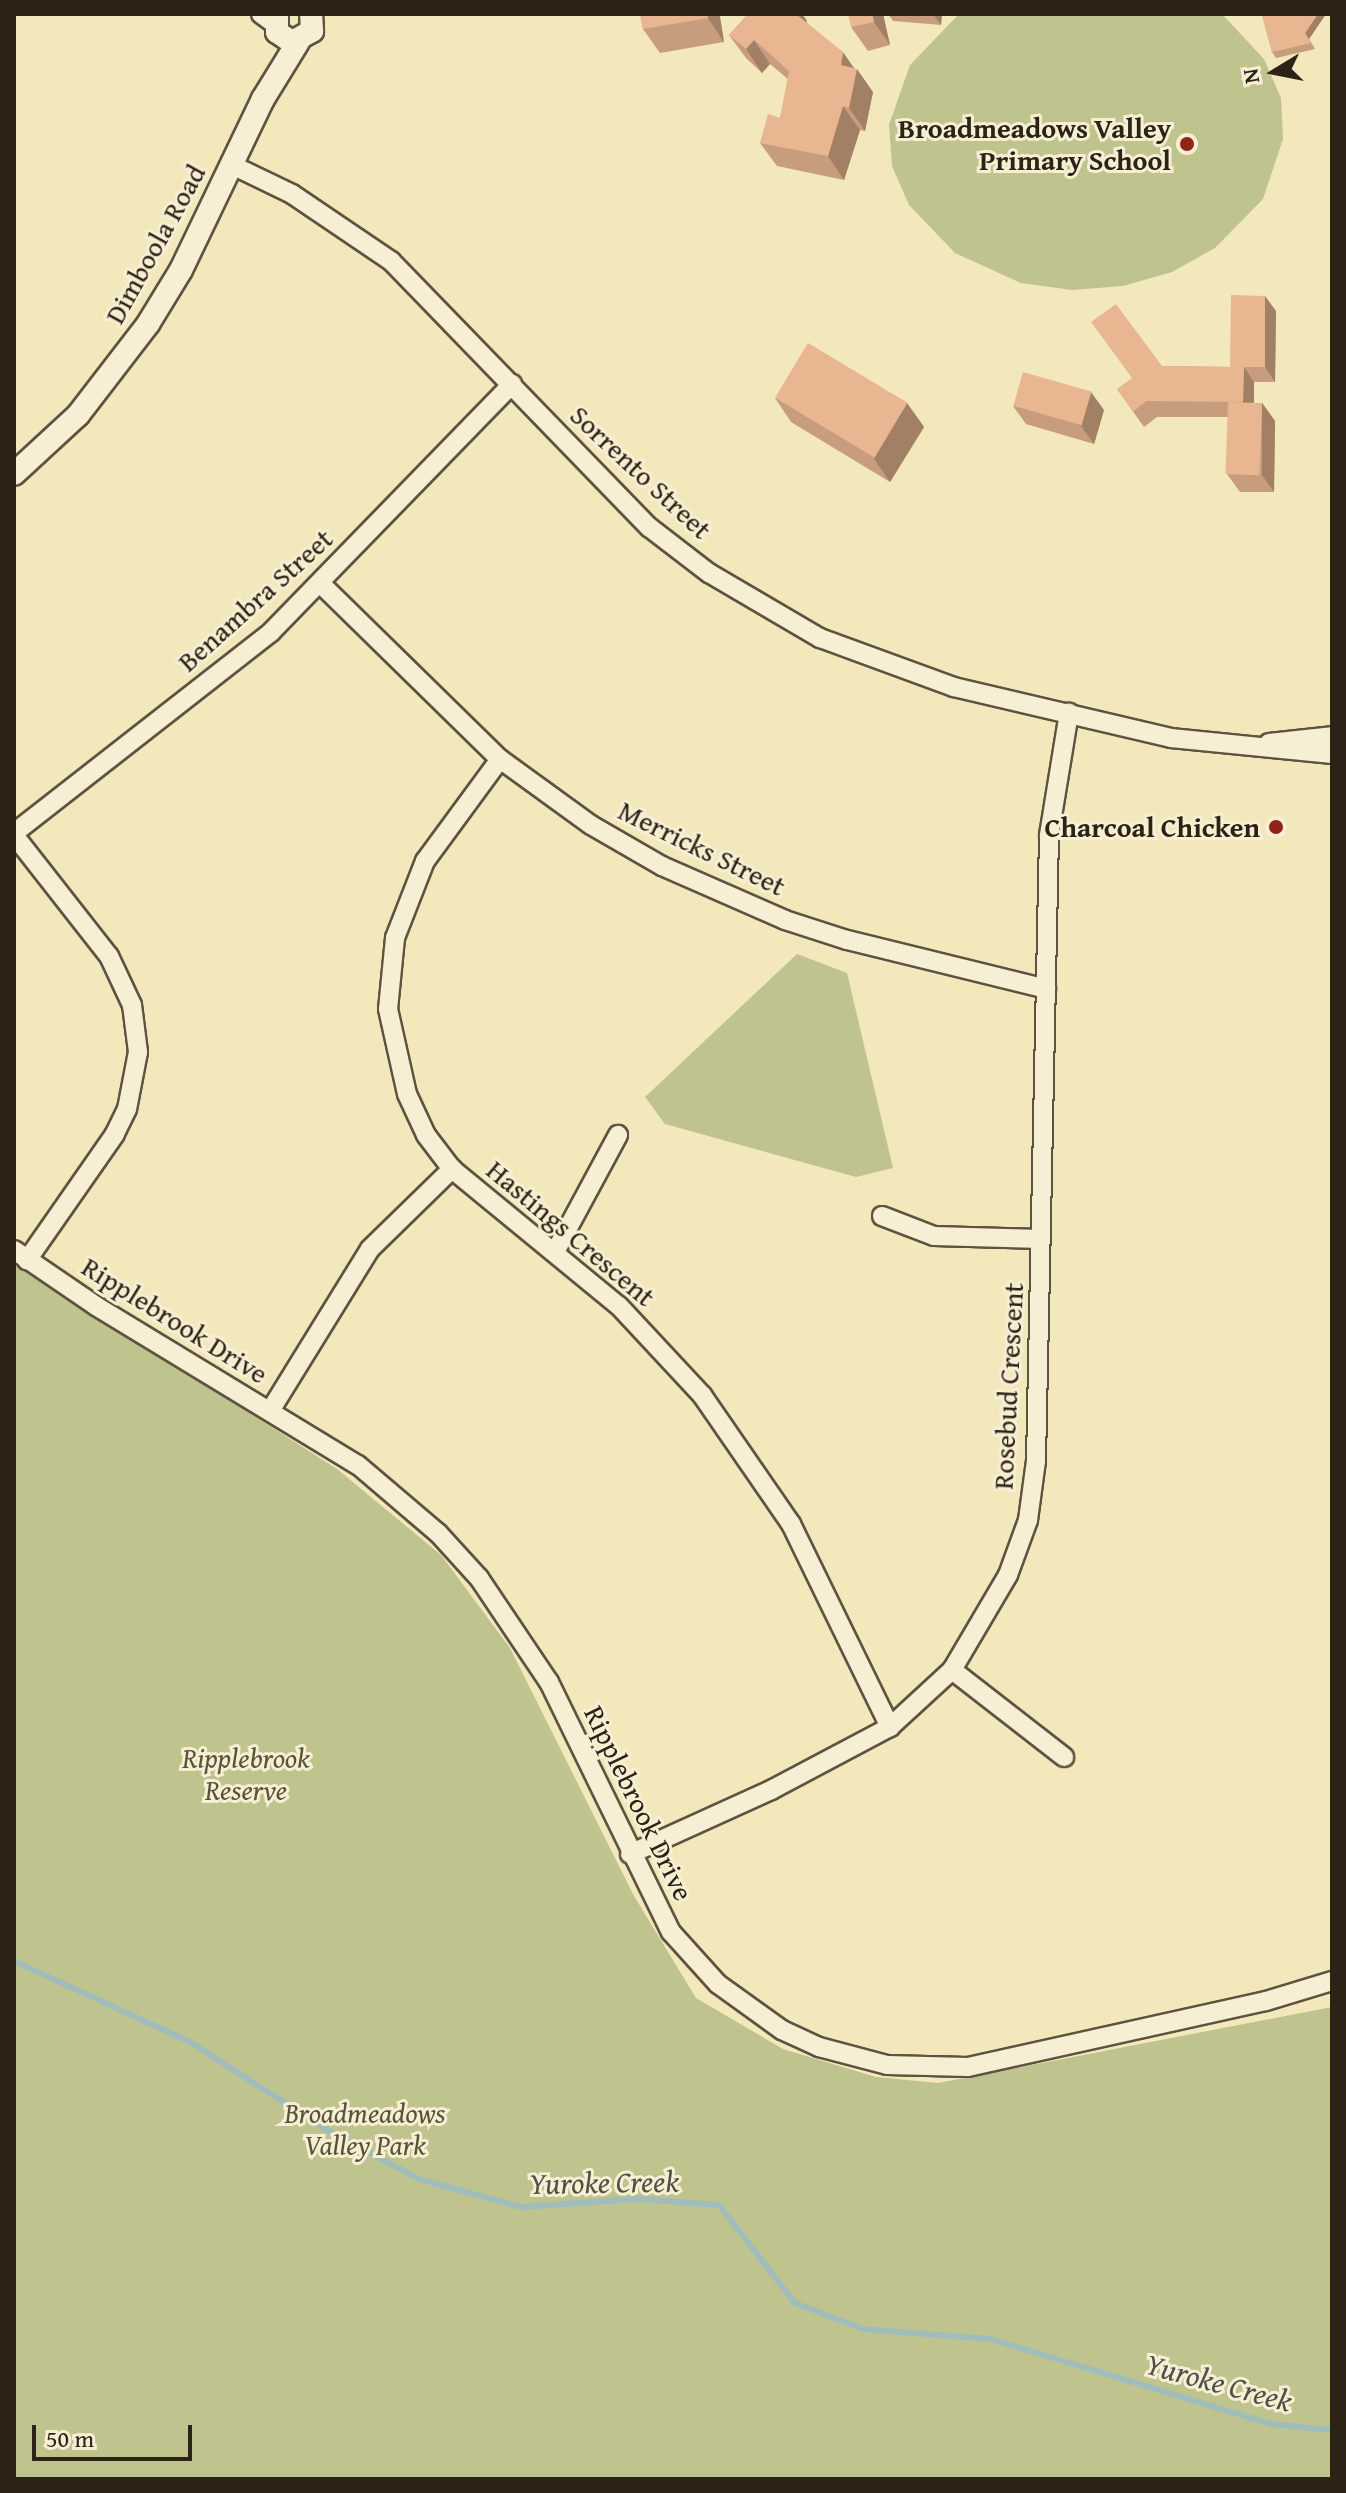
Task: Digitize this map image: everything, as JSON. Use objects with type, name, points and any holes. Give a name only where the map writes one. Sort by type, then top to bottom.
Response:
[{"type":"street","name":"Dimboola Road","points":[[14,474],[78,415],[125,358],[181,270],[263,99],[298,42],[312,31],[311,14]]},
{"type":"street","name":"Dimboola Road","points":[[263,99],[273,21]]},
{"type":"street","points":[[273,21],[286,40],[298,42]]},
{"type":"street","name":"Sorrento Street","points":[[232,165],[292,194],[391,261],[649,527],[755,603],[820,638],[895,669],[1171,738],[1262,744],[1332,754]]},
{"type":"street","name":"Benambra Street","points":[[14,834],[244,654],[321,584],[512,384]]},
{"type":"street","name":"Merricks Street","points":[[321,584],[500,759],[591,825],[723,894],[847,940],[1046,989]]},
{"type":"street","name":"Rosebud Crescent","points":[[630,1854],[819,1767],[890,1727],[952,1670],[983,1625],[1028,1520],[1036,1461],[1049,835],[1069,713]]},
{"type":"street","name":"Sorrento Street","points":[[1262,744],[1332,736]]},
{"type":"street","name":"Hastings Crescent","points":[[500,759],[425,861],[406,900],[389,972],[388,1009],[407,1094],[426,1135],[452,1169],[555,1252],[667,1354],[750,1460],[797,1536],[890,1727]]},
{"type":"street","points":[[14,834],[109,956],[132,1005],[138,1052],[127,1109],[115,1134],[20,1255]]},
{"type":"street","points":[[555,1252],[618,1135]]},
{"type":"street","points":[[270,1411],[370,1249],[452,1169]]},
{"type":"street","points":[[882,1216],[934,1236],[1041,1239]]},
{"type":"street","name":"Ripplebrook Drive","points":[[20,1255],[270,1411],[391,1491],[479,1578],[549,1682],[630,1854],[671,1932],[718,1984],[782,2030],[819,2047],[887,2065],[968,2067],[1011,2061],[1332,1981]]},
{"type":"street","points":[[952,1670],[1064,1757]]},
{"type":"green space","points":[[959,14],[1222,14],[1264,59],[1281,98],[1283,139],[1263,199],[1215,248],[1172,272],[1123,286],[1072,290],[1021,283],[955,253],[909,205],[892,166],[889,125],[910,65]]},
{"type":"green space","points":[[797,954],[847,973],[893,1168],[856,1177],[665,1124],[645,1097]]},
{"type":"green space","name":"Broadmeadows Valley Park","points":[[14,1262],[337,1469],[441,1555],[510,1648],[634,1896],[696,1998],[783,2049],[876,2077],[938,2083],[1332,2007],[1332,2479],[14,2479]]},
{"type":"building","points":[[640,14],[707,14],[708,18],[643,29]]},
{"type":"building","points":[[748,14],[796,14],[843,52],[841,65],[857,69],[849,108],[843,106],[828,156],[760,143],[768,114],[780,118],[789,71],[754,40],[746,49],[729,35]]},
{"type":"building","points":[[848,14],[872,14],[874,22],[851,27]]},
{"type":"building","points":[[1262,14],[1318,14],[1305,33],[1311,43],[1272,52]]},
{"type":"building","points":[[1231,295],[1265,296],[1265,367],[1244,367],[1243,402],[1146,401],[1133,412],[1117,389],[1132,378],[1091,322],[1116,304],[1162,366],[1230,367]]},
{"type":"building","points":[[808,343],[907,403],[874,458],[775,398]]},
{"type":"building","points":[[1023,372],[1091,392],[1082,425],[1013,406]]},
{"type":"building","points":[[1228,402],[1262,403],[1259,475],[1225,474]]},
{"type":"waterway","name":"Yuroke Creek","points":[[14,1961],[190,2042],[327,2130],[419,2179],[521,2207],[637,2199],[719,2205],[795,2303],[863,2329],[991,2339],[1271,2424],[1332,2430]]},
{"type":"place","name":"Broadmeadows Valley Primary School","points":[[1187,144]]},
{"type":"place","name":"Charcoal Chicken","points":[[1276,827]]},
{"type":"park label","name":"Ripplebrook Reserve","points":[[246,1774]]}]
